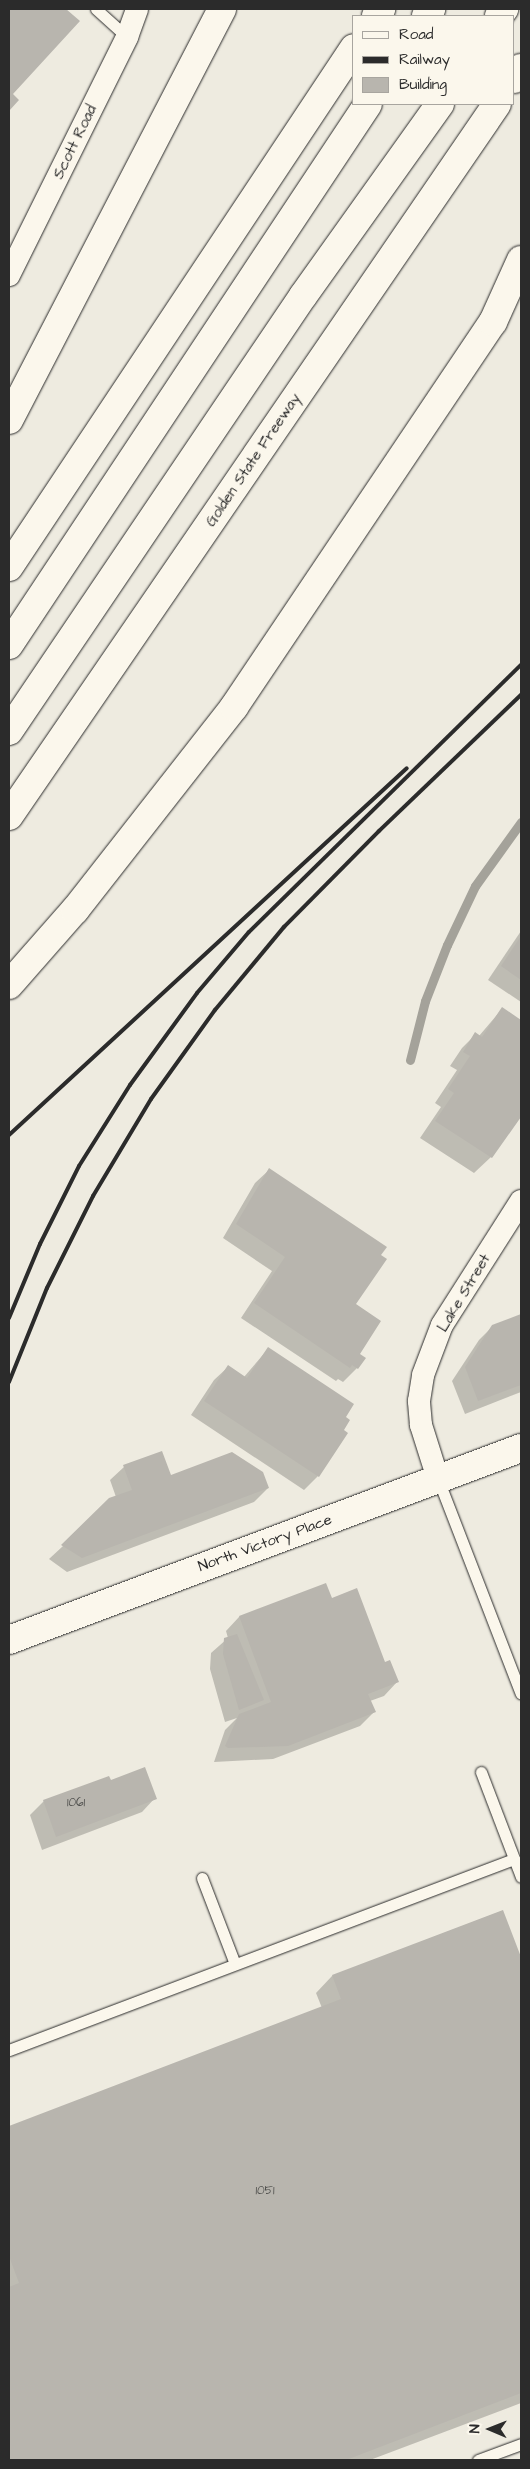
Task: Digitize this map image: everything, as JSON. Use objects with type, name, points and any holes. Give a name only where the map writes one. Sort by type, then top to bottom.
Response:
[{"type":"main road","points":[[9,420],[222,9]]},
{"type":"main road","points":[[9,567],[352,51]]},
{"type":"main road","points":[[9,645],[367,105]]},
{"type":"main road","points":[[9,731],[303,296],[439,105]]},
{"type":"main road","name":"Golden State Freeway","points":[[9,816],[496,105]]},
{"type":"main road","points":[[9,985],[75,910],[234,707],[493,322],[521,260]]},
{"type":"main road","points":[[493,322],[521,297]]},
{"type":"main road","name":"North Victory Place","points":[[9,1640],[521,1448]]},
{"type":"street","name":"Scott Road","points":[[10,268],[128,37],[137,9]]},
{"type":"street","name":"Lake Street","points":[[438,1478],[421,1425],[419,1401],[423,1375],[442,1325],[521,1201]]},
{"type":"lane","points":[[96,9],[128,37]]},
{"type":"lane","points":[[438,1478],[521,1694]]},
{"type":"lane","points":[[481,1772],[521,1877]]},
{"type":"lane","points":[[9,2050],[514,1859]]},
{"type":"lane","points":[[202,1878],[235,1964]]},
{"type":"lane","points":[[478,2460],[521,2444]]},
{"type":"building","points":[[9,9],[66,9],[80,21],[13,94],[19,100],[9,111]]},
{"type":"building","points":[[521,936],[521,980],[501,966]]},
{"type":"building","points":[[502,1007],[521,1020],[521,1117],[492,1158],[435,1121],[454,1093],[448,1089],[470,1056],[463,1052],[475,1032],[482,1037]]},
{"type":"building","points":[[269,1168],[387,1247],[381,1255],[387,1259],[356,1304],[381,1321],[360,1354],[366,1358],[358,1369],[352,1365],[350,1368],[254,1303],[285,1257],[236,1224]]},
{"type":"building","points":[[521,1314],[521,1385],[478,1401],[465,1367],[492,1325]]},
{"type":"building","points":[[268,1347],[354,1404],[346,1417],[350,1420],[344,1430],[348,1433],[319,1477],[204,1401],[228,1365],[247,1378]]},
{"type":"building","points":[[162,1451],[171,1475],[232,1452],[263,1472],[269,1488],[82,1558],[61,1545],[109,1498],[132,1490],[123,1465]]},
{"type":"building","points":[[326,1583],[332,1598],[357,1588],[385,1662],[390,1660],[399,1682],[368,1694],[376,1712],[288,1746],[228,1748],[225,1746],[239,1714],[271,1702],[239,1616]]},
{"type":"building","points":[[237,1634],[264,1700],[239,1710],[223,1654],[224,1638]]},
{"type":"building","points":[[145,1767],[157,1799],[56,1837],[43,1800],[109,1776],[111,1780]]},
{"type":"building","points":[[503,1910],[521,1957],[521,2393],[346,2460],[9,2460],[9,2287],[19,2283],[9,2256],[9,2126],[341,1999],[332,1975]]},
{"type":"waterway","points":[[410,1060],[425,1001],[447,945],[475,886],[521,822]]},
{"type":"railway","points":[[9,1318],[40,1244],[79,1166],[130,1085],[197,993],[249,932],[521,665]]},
{"type":"railway","points":[[9,1382],[47,1288],[93,1196],[151,1099],[215,1010],[284,927],[379,831],[521,695]]},
{"type":"railway","points":[[9,1135],[407,768]]}]
